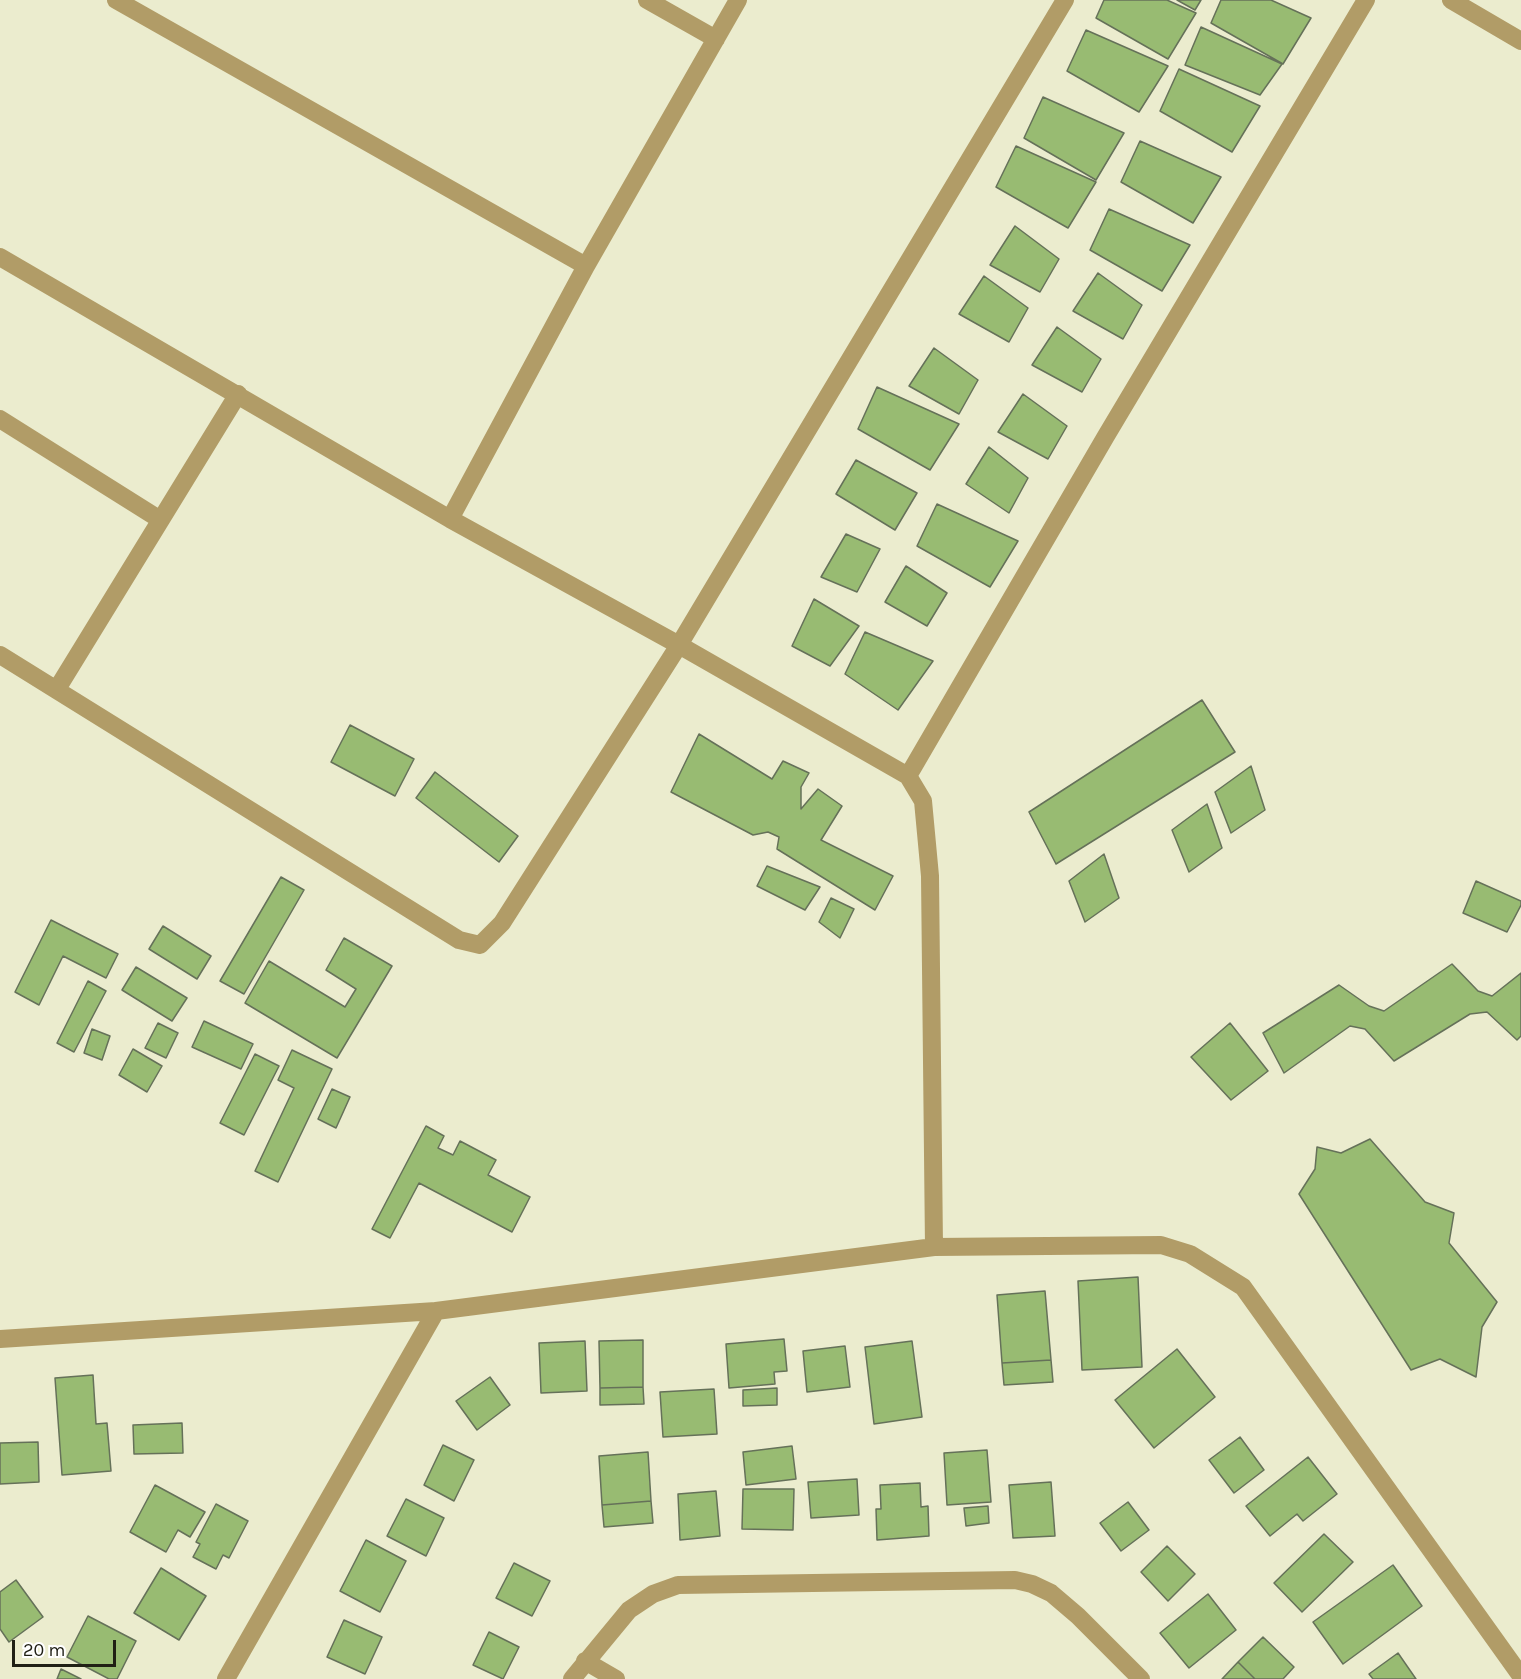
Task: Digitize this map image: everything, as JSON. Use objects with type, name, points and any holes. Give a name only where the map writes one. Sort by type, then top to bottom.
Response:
[{"type":"street","points":[[116,0],[586,266]]},
{"type":"street","points":[[647,0],[716,39]]},
{"type":"street","points":[[450,519],[586,266],[738,0]]},
{"type":"street","points":[[0,655],[459,940],[480,945],[502,923],[679,645],[1065,0]]},
{"type":"street","points":[[908,776],[1106,436],[1366,0]]},
{"type":"street","points":[[1451,0],[1521,41]]},
{"type":"street","points":[[0,257],[450,519],[679,645],[908,776],[924,801],[930,876],[934,1247]]},
{"type":"street","points":[[57,689],[159,519],[238,394]]},
{"type":"street","points":[[0,419],[159,519]]},
{"type":"street","points":[[0,1339],[436,1311],[934,1247],[1161,1245],[1190,1254],[1243,1287],[1521,1676]]},
{"type":"street","points":[[226,1679],[436,1311]]},
{"type":"street","points":[[572,1679],[629,1610],[653,1594],[678,1585],[1015,1580],[1032,1584],[1051,1593],[1078,1616],[1141,1679]]},
{"type":"street","points":[[585,1661],[616,1679]]},
{"type":"building","points":[[1104,0],[1167,0],[1196,13],[1168,59],[1096,18]]},
{"type":"building","points":[[1177,0],[1201,0],[1195,10]]},
{"type":"building","points":[[1221,0],[1271,0],[1311,18],[1283,64],[1211,23]]},
{"type":"building","points":[[1201,27],[1282,64],[1260,95],[1185,65]]},
{"type":"building","points":[[1086,30],[1168,66],[1139,112],[1067,71]]},
{"type":"building","points":[[1179,69],[1260,106],[1232,152],[1160,111]]},
{"type":"building","points":[[1043,97],[1124,133],[1096,180],[1024,138]]},
{"type":"building","points":[[1140,141],[1221,177],[1193,223],[1121,182]]},
{"type":"building","points":[[1016,146],[1096,182],[1068,228],[996,187]]},
{"type":"building","points":[[1109,209],[1190,245],[1162,291],[1090,250]]},
{"type":"building","points":[[1015,226],[1059,259],[1040,292],[990,265]]},
{"type":"building","points":[[1098,273],[1142,305],[1123,339],[1073,311]]},
{"type":"building","points":[[984,276],[1028,308],[1009,342],[959,314]]},
{"type":"building","points":[[1057,327],[1101,359],[1082,392],[1032,365]]},
{"type":"building","points":[[934,348],[978,380],[959,414],[909,386]]},
{"type":"building","points":[[877,387],[959,424],[930,470],[858,429]]},
{"type":"building","points":[[1023,394],[1067,426],[1048,459],[998,432]]},
{"type":"building","points":[[989,447],[1028,478],[1009,513],[966,484]]},
{"type":"building","points":[[856,460],[917,493],[895,530],[836,494]]},
{"type":"building","points":[[937,504],[1018,541],[990,587],[917,546]]},
{"type":"building","points":[[846,534],[880,549],[857,592],[821,577]]},
{"type":"building","points":[[906,566],[947,593],[927,626],[885,602]]},
{"type":"building","points":[[814,599],[859,626],[830,666],[792,646]]},
{"type":"building","points":[[865,632],[933,661],[898,710],[845,674]]},
{"type":"building","points":[[1202,700],[1235,752],[1056,864],[1029,812]]},
{"type":"building","points":[[350,725],[414,759],[395,796],[331,762]]},
{"type":"building","points":[[699,734],[772,779],[783,761],[809,773],[801,787],[801,809],[818,789],[842,806],[821,840],[893,876],[875,910],[777,849],[779,837],[768,832],[753,835],[671,792]]},
{"type":"building","points":[[1251,766],[1265,810],[1231,833],[1215,792]]},
{"type":"building","points":[[435,772],[518,836],[499,862],[416,798]]},
{"type":"building","points":[[1207,804],[1222,848],[1189,872],[1172,830]]},
{"type":"building","points":[[1104,854],[1119,898],[1085,922],[1069,881]]},
{"type":"building","points":[[767,866],[820,887],[805,910],[757,886]]},
{"type":"building","points":[[281,877],[304,890],[244,994],[220,981]]},
{"type":"building","points":[[1476,881],[1521,901],[1507,932],[1463,913]]},
{"type":"building","points":[[831,898],[854,909],[840,938],[819,922]]},
{"type":"building","points":[[51,920],[118,954],[106,978],[63,956],[39,1005],[15,992]]},
{"type":"building","points":[[163,926],[211,956],[197,979],[149,949]]},
{"type":"building","points":[[344,938],[392,966],[337,1058],[245,1003],[269,961],[345,1007],[356,989],[326,970]]},
{"type":"building","points":[[1452,964],[1478,991],[1492,996],[1521,973],[1521,1036],[1517,1040],[1487,1012],[1470,1014],[1394,1061],[1365,1029],[1350,1026],[1284,1073],[1263,1033],[1339,985],[1369,1006],[1384,1011]]},
{"type":"building","points":[[136,967],[187,998],[172,1021],[122,990]]},
{"type":"building","points":[[88,981],[106,991],[74,1052],[57,1043]]},
{"type":"building","points":[[204,1021],[253,1044],[241,1069],[192,1047]]},
{"type":"building","points":[[158,1023],[178,1033],[166,1058],[145,1048]]},
{"type":"building","points":[[1230,1023],[1268,1071],[1231,1100],[1191,1057]]},
{"type":"building","points":[[92,1029],[110,1036],[102,1060],[84,1053]]},
{"type":"building","points":[[133,1049],[162,1066],[147,1092],[119,1075]]},
{"type":"building","points":[[292,1050],[332,1069],[278,1182],[255,1171],[294,1088],[278,1080]]},
{"type":"building","points":[[255,1054],[279,1066],[244,1135],[220,1123]]},
{"type":"building","points":[[332,1089],[350,1097],[336,1128],[318,1119]]},
{"type":"building","points":[[426,1126],[444,1136],[438,1148],[453,1155],[460,1141],[496,1160],[488,1175],[530,1197],[512,1232],[419,1183],[390,1238],[372,1229]]},
{"type":"building","points":[[1370,1139],[1425,1202],[1454,1213],[1449,1243],[1497,1302],[1482,1327],[1476,1377],[1440,1359],[1411,1370],[1299,1194],[1315,1169],[1317,1147],[1341,1153]]},
{"type":"building","points":[[1138,1277],[1142,1367],[1082,1370],[1078,1281]]},
{"type":"building","points":[[1045,1291],[1051,1360],[1002,1363],[997,1295]]},
{"type":"building","points":[[784,1339],[787,1371],[774,1372],[775,1384],[729,1388],[726,1344]]},
{"type":"building","points":[[643,1340],[643,1387],[600,1388],[599,1341]]},
{"type":"building","points":[[585,1341],[587,1391],[541,1393],[539,1343]]},
{"type":"building","points":[[912,1341],[922,1417],[874,1424],[865,1347]]},
{"type":"building","points":[[845,1346],[850,1387],[807,1392],[803,1351]]},
{"type":"building","points":[[1177,1349],[1215,1397],[1154,1448],[1115,1400]]},
{"type":"building","points":[[1051,1360],[1053,1382],[1004,1385],[1002,1363]]},
{"type":"building","points":[[93,1375],[96,1424],[107,1423],[111,1471],[62,1475],[55,1378]]},
{"type":"building","points":[[490,1377],[510,1405],[477,1430],[456,1401]]},
{"type":"building","points":[[643,1387],[644,1404],[600,1405],[600,1388]]},
{"type":"building","points":[[777,1388],[777,1405],[743,1406],[743,1390]]},
{"type":"building","points":[[714,1389],[717,1434],[663,1437],[660,1392]]},
{"type":"building","points":[[182,1423],[183,1453],[134,1454],[133,1425]]},
{"type":"building","points":[[1240,1437],[1264,1470],[1234,1493],[1209,1460]]},
{"type":"building","points":[[38,1442],[39,1482],[0,1484],[0,1443]]},
{"type":"building","points":[[443,1445],[474,1460],[454,1501],[424,1485]]},
{"type":"building","points":[[792,1446],[796,1479],[746,1485],[743,1452]]},
{"type":"building","points":[[987,1450],[991,1502],[947,1505],[944,1453]]},
{"type":"building","points":[[648,1452],[651,1501],[602,1505],[599,1456]]},
{"type":"building","points":[[1308,1457],[1337,1494],[1303,1521],[1297,1514],[1270,1536],[1246,1506]]},
{"type":"building","points":[[857,1479],[859,1515],[811,1518],[808,1482]]},
{"type":"building","points":[[1051,1482],[1055,1536],[1013,1538],[1009,1485]]},
{"type":"building","points":[[920,1483],[921,1507],[928,1506],[929,1536],[877,1540],[876,1509],[881,1509],[880,1485]]},
{"type":"building","points":[[155,1485],[205,1512],[190,1537],[178,1530],[166,1552],[130,1532]]},
{"type":"building","points":[[743,1489],[794,1489],[793,1530],[742,1529]]},
{"type":"building","points":[[716,1491],[720,1536],[680,1540],[678,1494]]},
{"type":"building","points":[[406,1499],[444,1518],[426,1556],[387,1536]]},
{"type":"building","points":[[651,1501],[653,1523],[604,1527],[602,1505]]},
{"type":"building","points":[[1128,1502],[1149,1530],[1121,1551],[1100,1523]]},
{"type":"building","points":[[216,1504],[248,1521],[229,1558],[223,1555],[216,1569],[193,1557],[200,1544],[196,1542]]},
{"type":"building","points":[[988,1506],[989,1523],[966,1526],[964,1508]]},
{"type":"building","points":[[1324,1534],[1353,1562],[1302,1612],[1274,1583]]},
{"type":"building","points":[[366,1540],[406,1561],[380,1612],[340,1591]]},
{"type":"building","points":[[1167,1546],[1195,1574],[1168,1601],[1141,1572]]},
{"type":"building","points":[[514,1563],[550,1581],[532,1616],[496,1598]]},
{"type":"building","points":[[1393,1565],[1422,1606],[1343,1664],[1313,1622]]},
{"type":"building","points":[[161,1568],[206,1596],[179,1640],[134,1613]]},
{"type":"building","points":[[16,1580],[43,1617],[9,1642],[0,1629],[0,1592]]},
{"type":"building","points":[[1208,1594],[1236,1630],[1189,1668],[1160,1633]]},
{"type":"building","points":[[88,1616],[136,1641],[117,1679],[109,1679],[67,1657]]},
{"type":"building","points":[[344,1620],[382,1637],[365,1674],[327,1657]]},
{"type":"building","points":[[489,1632],[519,1647],[503,1679],[473,1665]]},
{"type":"building","points":[[1263,1637],[1294,1667],[1283,1679],[1255,1679],[1238,1662]]},
{"type":"building","points":[[1398,1653],[1416,1679],[1373,1679],[1369,1674]]},
{"type":"building","points":[[1238,1662],[1255,1679],[1222,1679]]},
{"type":"building","points":[[61,1669],[81,1679],[57,1679]]}]
